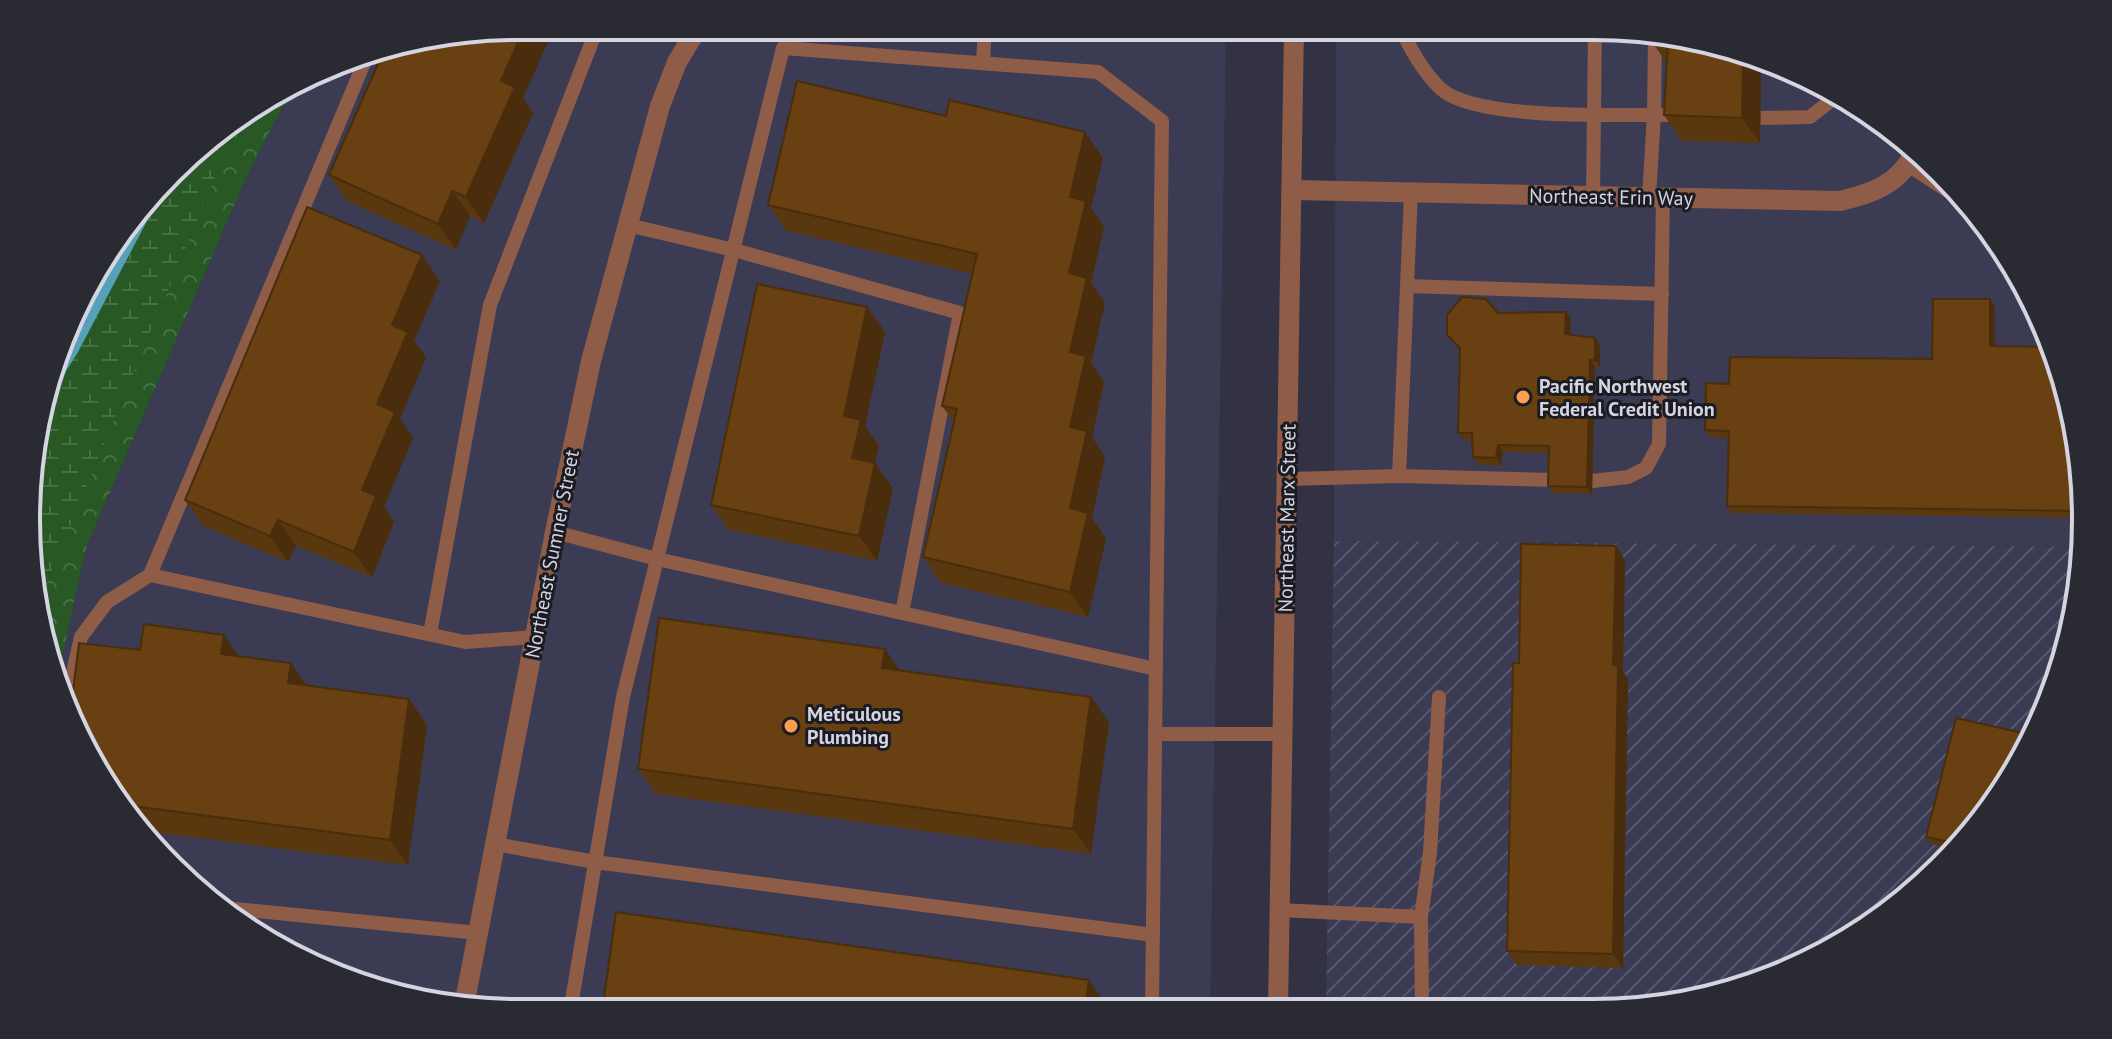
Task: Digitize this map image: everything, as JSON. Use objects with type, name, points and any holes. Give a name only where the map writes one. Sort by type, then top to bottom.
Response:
[{"type":"street","name":"Northeast Sumner Street","points":[[466,996],[591,361],[660,106],[677,62],[690,40]]},
{"type":"street","name":"Northeast Marx Street","points":[[1278,999],[1294,40]]},
{"type":"street","name":"Northeast Erin Way","points":[[1293,190],[1840,201],[1880,190],[1911,160]]},
{"type":"lane","points":[[430,634],[490,305],[593,40]]},
{"type":"lane","points":[[983,63],[984,40]]},
{"type":"lane","points":[[1408,40],[1419,63],[1442,90],[1484,107],[1595,115],[1683,115]]},
{"type":"lane","points":[[1593,196],[1595,40]]},
{"type":"lane","points":[[1592,481],[1628,477],[1646,468],[1659,444],[1662,294],[1656,198],[1655,44]]},
{"type":"lane","points":[[572,999],[623,697],[783,48],[1098,72],[1162,121],[1152,999]]},
{"type":"lane","points":[[70,687],[81,637],[107,602],[150,575],[363,66]]},
{"type":"lane","points":[[1760,118],[1810,117],[1829,102]]},
{"type":"lane","points":[[1399,476],[1411,192]]},
{"type":"lane","points":[[628,225],[734,250],[960,313],[902,613]]},
{"type":"lane","points":[[1407,286],[1662,294]]},
{"type":"lane","points":[[1288,479],[1399,476],[1553,480]]},
{"type":"lane","points":[[555,532],[657,559],[1156,669]]},
{"type":"lane","points":[[150,575],[465,642],[535,637]]},
{"type":"lane","points":[[1422,999],[1419,943],[1430,853],[1439,697]]},
{"type":"lane","points":[[1155,734],[1283,734]]},
{"type":"lane","points":[[495,844],[595,862],[1153,935]]},
{"type":"lane","points":[[241,910],[478,933]]},
{"type":"lane","points":[[1280,910],[1421,917]]},
{"type":"shaded area","points":[[520,40],[1226,40],[1210,999],[520,999],[457,995],[365,974],[307,950],[253,918],[203,880],[159,836],[121,786],[89,732],[61,661],[86,548],[246,178],[285,101],[365,65],[457,44]]},
{"type":"shaded area","points":[[1336,40],[1592,40],[1655,44],[1747,65],[1832,104],[1884,139],[1932,180],[1973,228],[2008,280],[2047,365],[2063,426],[2071,488],[2071,547],[1334,541]]},
{"type":"shaded area","points":[[1334,541],[2071,547],[2056,644],[2036,703],[2008,759],[1973,811],[1932,859],[1884,900],[1832,935],[1747,974],[1655,995],[1592,999],[1326,999]]},
{"type":"green space","points":[[285,101],[246,178],[86,548],[61,661],[45,587],[232,136]]},
{"type":"green space","points":[[232,136],[45,587],[40,520],[44,457],[56,395],[76,336],[104,280],[139,228],[180,180]]},
{"type":"building","points":[[519,40],[501,81],[515,87],[466,197],[452,191],[438,224],[329,175],[379,61],[457,44]]},
{"type":"building","points":[[1668,46],[1743,64],[1742,118],[1664,115]]},
{"type":"building","points":[[797,81],[946,116],[949,100],[1085,132],[1070,197],[1086,201],[1069,273],[1087,278],[1070,352],[1086,356],[1070,427],[1087,431],[1070,508],[1088,513],[1070,592],[923,557],[957,409],[942,406],[977,254],[768,205]]},
{"type":"building","points":[[307,207],[422,255],[392,325],[408,332],[377,404],[395,412],[362,490],[376,496],[354,552],[278,520],[270,536],[185,500]]},
{"type":"building","points":[[757,284],[867,307],[844,416],[861,420],[852,458],[875,463],[859,536],[711,505]]},
{"type":"building","points":[[1462,297],[1486,299],[1498,313],[1566,312],[1565,334],[1595,338],[1595,360],[1590,360],[1587,487],[1548,486],[1549,446],[1498,445],[1496,458],[1473,457],[1472,433],[1458,433],[1460,348],[1447,335],[1447,315]]},
{"type":"building","points":[[1933,299],[1990,299],[1990,346],[2040,347],[2063,426],[2072,511],[1727,506],[1729,431],[1705,430],[1706,383],[1729,384],[1730,357],[1932,359]]},
{"type":"building","points":[[1521,544],[1616,546],[1613,665],[1618,665],[1613,954],[1507,951],[1513,663],[1519,663]]},
{"type":"building","points":[[659,618],[885,649],[882,668],[1091,697],[1073,829],[638,769]]},
{"type":"building","points":[[144,624],[224,635],[221,654],[291,663],[288,683],[409,699],[390,840],[136,806],[104,759],[73,694],[79,643],[140,650]]},
{"type":"building","points":[[1956,718],[2022,733],[1991,786],[1948,842],[1926,837]]},
{"type":"building","points":[[616,912],[1089,980],[1086,999],[604,999]]},
{"type":"waterway","points":[[67,361],[134,235]]},
{"type":"place","name":"Pacific Northwest Federal Credit Union","points":[[1523,397]]},
{"type":"place","name":"Meticulous Plumbing","points":[[791,726]]}]
